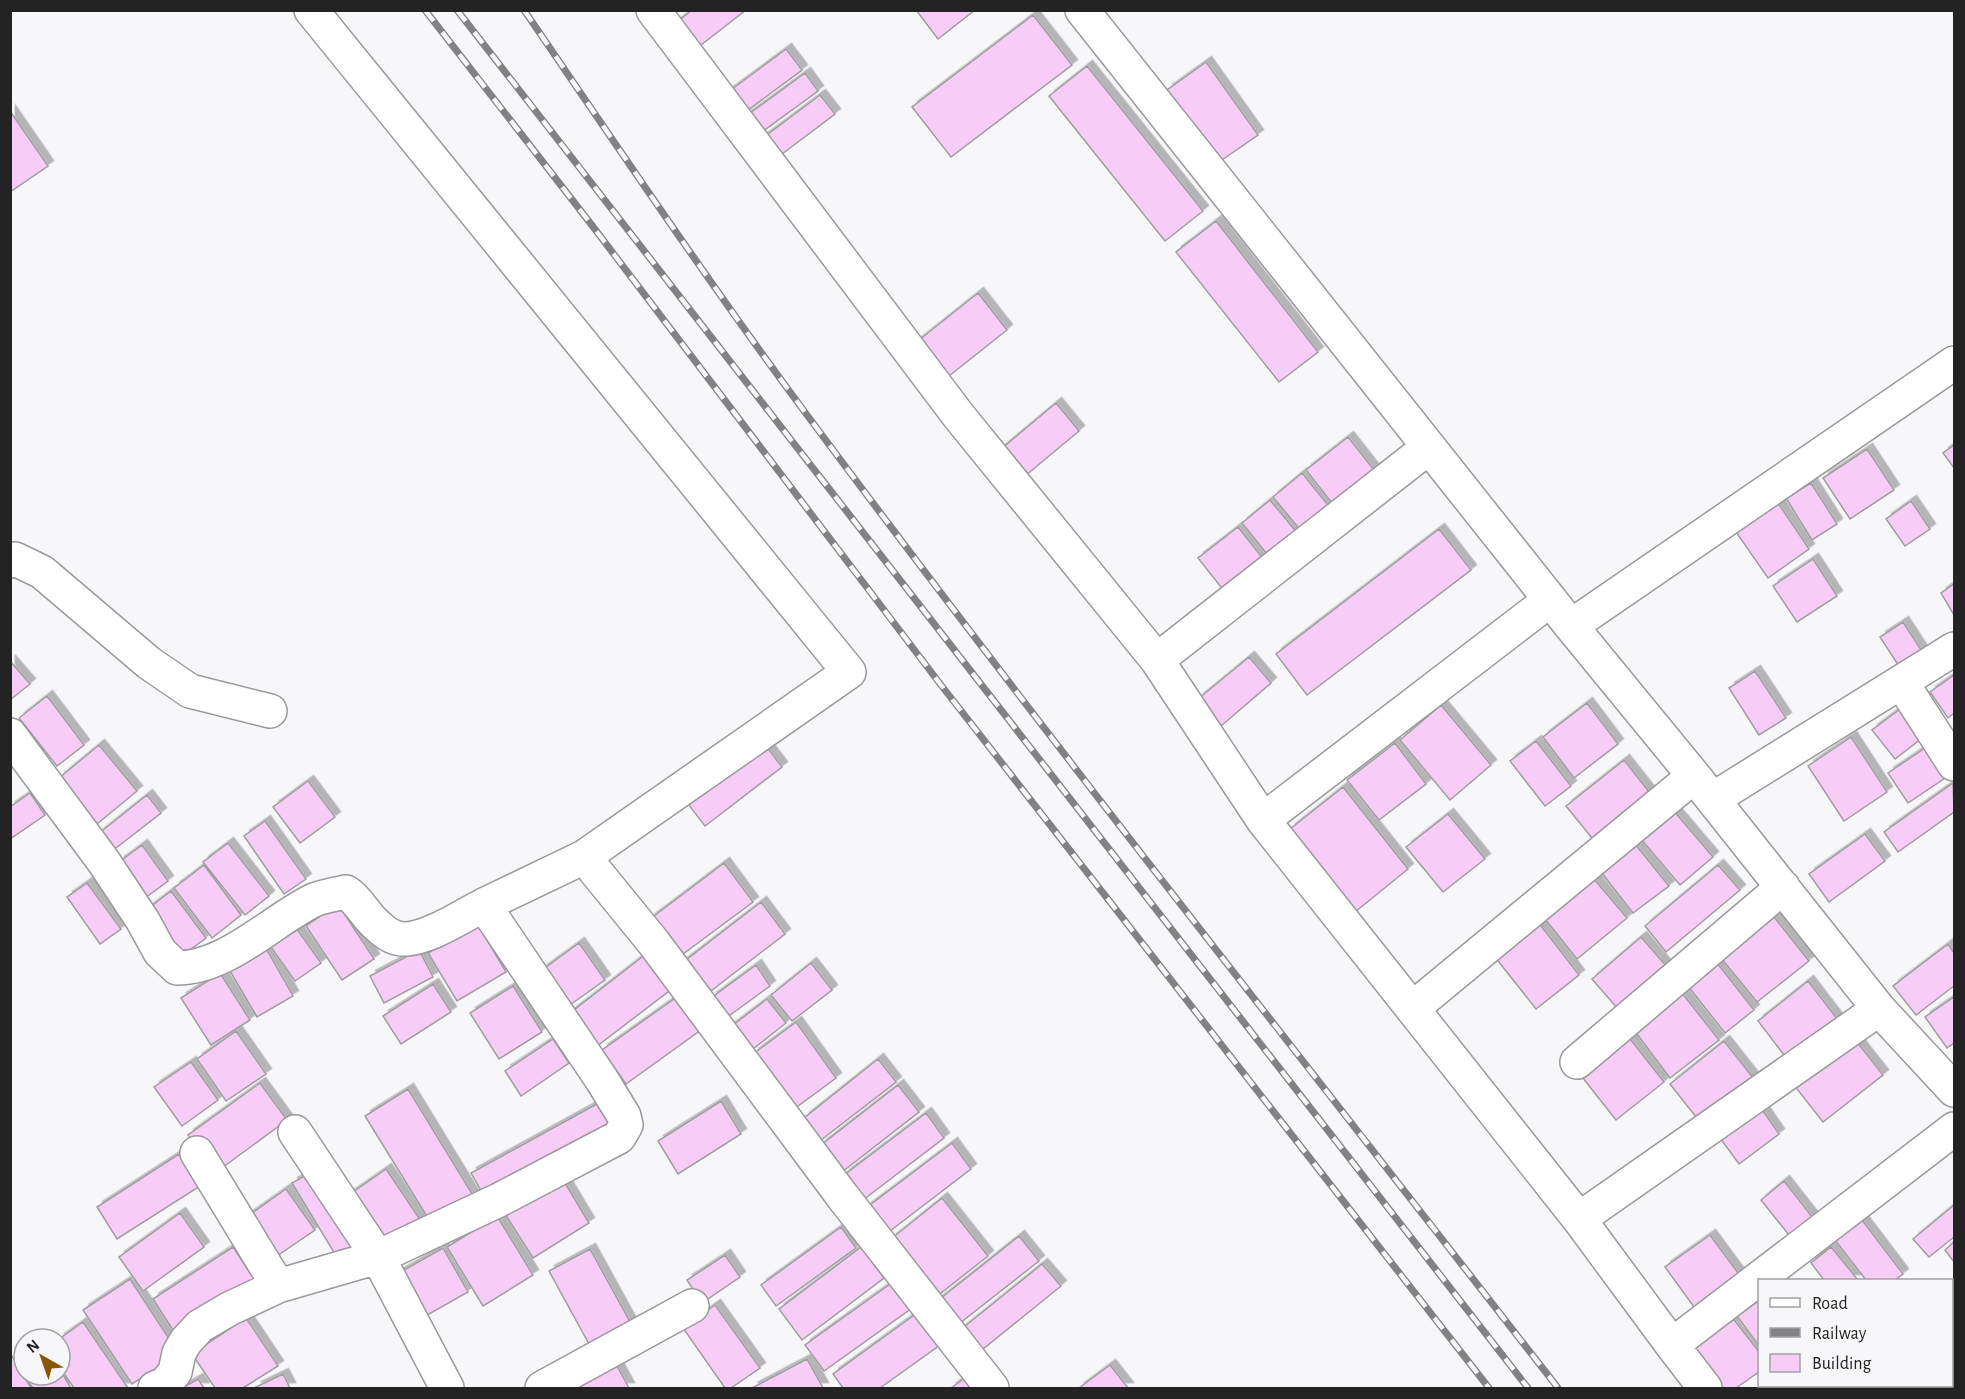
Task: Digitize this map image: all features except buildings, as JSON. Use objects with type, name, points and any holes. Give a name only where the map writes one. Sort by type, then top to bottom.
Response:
[{"type":"street","points":[[10,735],[104,862],[143,921],[160,952],[177,968],[193,968],[231,951],[315,900],[346,892],[356,898],[373,923],[394,938],[406,939],[424,935],[584,857],[849,672],[311,10]]},
{"type":"street","points":[[653,10],[958,415],[1157,660],[1263,820],[1579,1219],[1705,1389]]},
{"type":"street","points":[[1082,10],[1550,600],[1704,788],[1879,1009],[1949,1074]]},
{"type":"street","points":[[1571,626],[1954,363]]},
{"type":"street","points":[[1157,660],[1429,447]]},
{"type":"street","points":[[10,561],[15,559],[42,572],[149,663],[190,692],[270,711]]},
{"type":"street","points":[[1263,820],[1550,600]]},
{"type":"street","points":[[1413,1008],[1704,788],[1902,682],[1954,649]]},
{"type":"street","points":[[1902,682],[1954,764]]},
{"type":"street","points":[[584,857],[654,943],[843,1197],[992,1389]]},
{"type":"street","points":[[1577,1062],[1783,887]]},
{"type":"street","points":[[155,1389],[165,1384],[175,1372],[179,1353],[186,1341],[200,1326],[229,1309],[278,1286],[378,1257],[499,1200],[619,1137],[626,1125],[624,1116],[484,904]]},
{"type":"street","points":[[1579,1219],[1879,1009]]},
{"type":"street","points":[[1758,1279],[1954,1129]]},
{"type":"street","points":[[295,1132],[378,1257],[447,1389]]},
{"type":"street","points":[[197,1153],[278,1286]]},
{"type":"street","points":[[1672,1345],[1758,1279]]},
{"type":"street","points":[[542,1389],[692,1306]]},
{"type":"railway","points":[[425,10],[594,228],[941,685],[1489,1388]]},
{"type":"railway","points":[[457,10],[1528,1388]]},
{"type":"railway","points":[[524,10],[699,265],[899,538],[1558,1388]]}]
